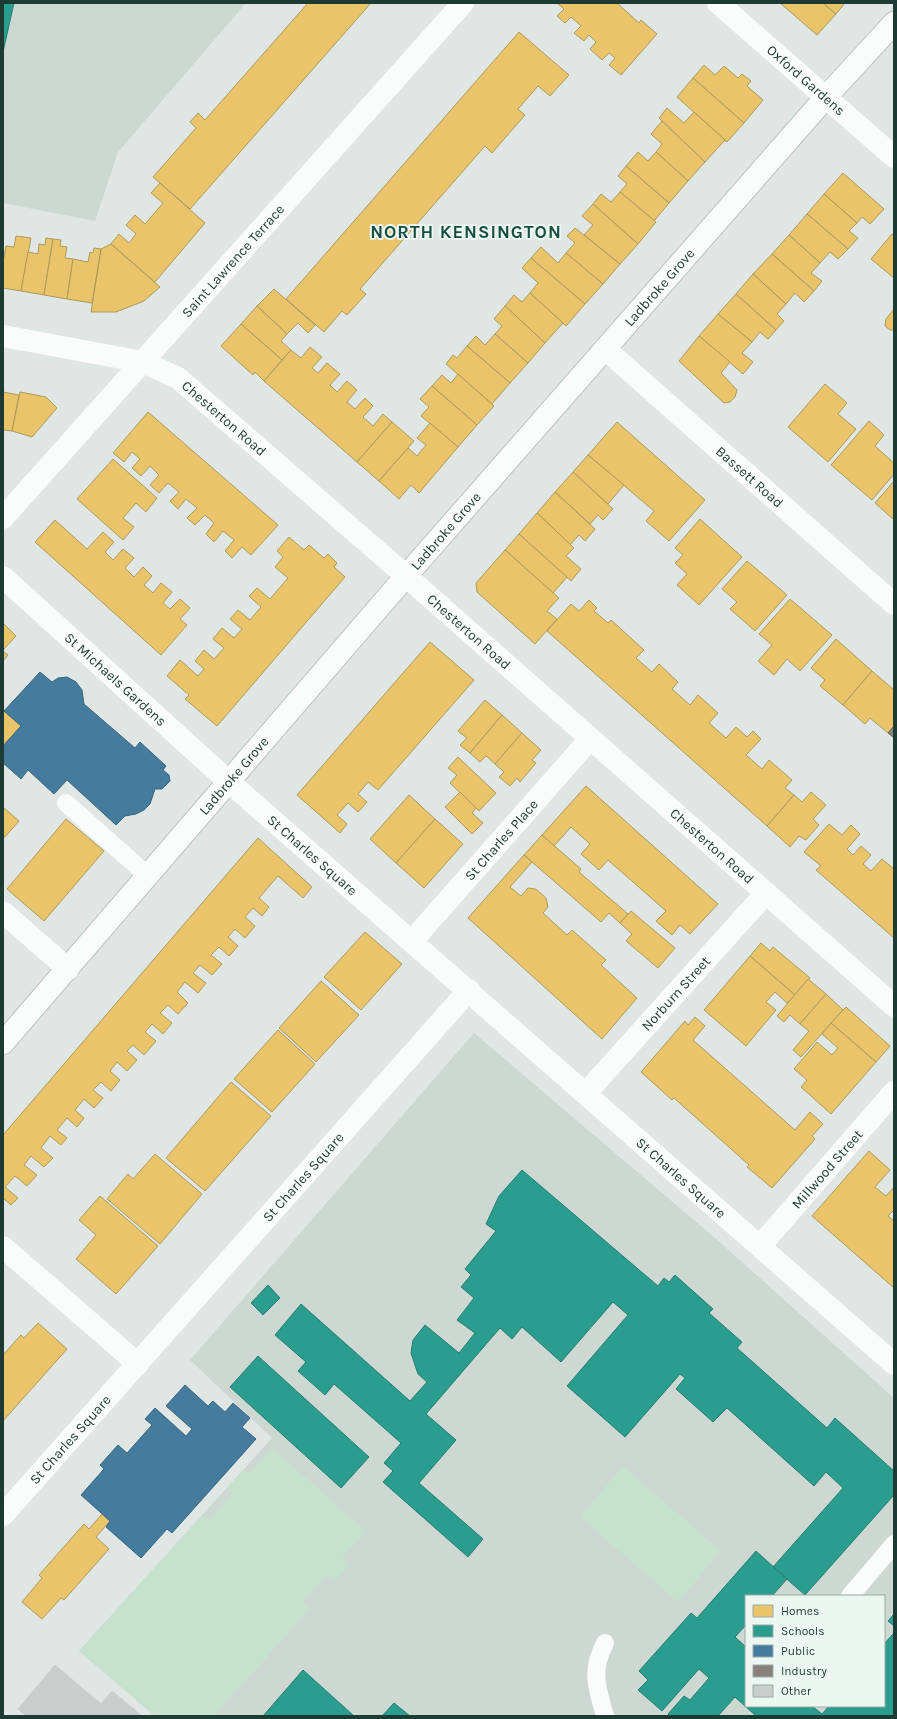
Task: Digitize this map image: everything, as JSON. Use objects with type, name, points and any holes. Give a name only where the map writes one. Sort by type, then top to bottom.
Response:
[{"type":"street","name":"Oxford Gardens","points":[[718,3],[894,157]]},
{"type":"street","name":"Saint Lawrence Terrace","points":[[3,518],[459,4]]},
{"type":"street","name":"Ladbroke Grove","points":[[3,1043],[406,576],[826,97],[894,23]]},
{"type":"street","name":"Chesterton Road","points":[[3,336],[143,362],[178,378],[406,576],[894,1006]]},
{"type":"street","name":"Bassett Road","points":[[605,349],[894,604]]},
{"type":"street","name":"St Michaels Gardens","points":[[3,577],[228,781]]},
{"type":"street","name":"St Charles Place","points":[[412,941],[590,739]]},
{"type":"street","name":"St Charles Square","points":[[228,781],[469,990],[894,1364]]},
{"type":"street","name":"Norburn Street","points":[[586,1093],[766,893]]},
{"type":"street","points":[[3,912],[68,969]]},
{"type":"street","name":"St Charles Square","points":[[3,1515],[469,990]]},
{"type":"street","name":"Millwood Street","points":[[760,1246],[894,1092]]},
{"type":"street","points":[[3,1247],[138,1364]]},
{"type":"lane","points":[[66,803],[148,876]]},
{"type":"lane","points":[[851,1595],[894,1544]]},
{"type":"lane","points":[[605,1643],[600,1652],[595,1673],[605,1716]]},
{"type":"shaded area","points":[[3,3],[246,3],[118,152],[95,221],[3,203]]},
{"type":"shaded area","points":[[474,1033],[715,1238],[894,1398],[894,1716],[155,1716],[79,1651],[272,1438],[190,1360]]},
{"type":"green space","points":[[272,1448],[366,1531],[342,1558],[349,1565],[334,1582],[326,1576],[303,1602],[310,1609],[214,1716],[155,1716],[79,1651],[203,1514],[210,1519],[233,1493],[227,1488],[243,1470],[249,1474]]},
{"type":"green space","points":[[623,1466],[721,1551],[678,1602],[580,1517]]},
{"type":"building: Homes","points":[[308,3],[371,3],[190,209],[153,177],[196,128],[190,122],[198,113],[205,120]]},
{"type":"building: Homes","points":[[557,3],[617,3],[639,23],[641,20],[657,34],[621,75],[609,65],[615,58],[609,53],[602,60],[590,49],[596,42],[589,35],[584,41],[574,33],[581,26],[571,17],[565,23],[557,16],[564,9]]},
{"type":"building: Homes","points":[[780,3],[823,3],[836,14],[817,35]]},
{"type":"building: Homes","points":[[823,3],[845,3],[836,14]]},
{"type":"building: Homes","points":[[519,32],[569,75],[550,96],[538,86],[518,109],[525,115],[492,153],[485,146],[360,289],[366,294],[347,315],[342,311],[324,332],[286,299]]},
{"type":"building: Homes","points":[[704,65],[715,75],[724,66],[738,78],[742,74],[751,81],[747,86],[763,100],[744,123],[693,78]]},
{"type":"building: Homes","points":[[693,78],[744,123],[727,142],[677,97]]},
{"type":"building: Homes","points":[[667,108],[684,123],[694,112],[725,140],[705,162],[659,118]]},
{"type":"building: Homes","points":[[662,121],[705,162],[688,181],[656,152],[662,144],[651,134]]},
{"type":"building: Homes","points":[[638,152],[648,161],[656,152],[688,181],[669,203],[626,166]]},
{"type":"building: Homes","points":[[626,166],[669,203],[654,221],[620,192],[627,184],[618,176]]},
{"type":"building: Homes","points":[[843,173],[884,209],[870,224],[862,217],[857,223],[824,194]]},
{"type":"building: Homes","points":[[160,183],[205,223],[155,282],[111,244],[119,234],[129,243],[136,234],[126,225],[135,215],[145,224],[163,203],[151,193]]},
{"type":"building: Homes","points":[[620,192],[656,222],[638,244],[593,204],[601,194],[611,202]]},
{"type":"building: Homes","points":[[824,194],[857,223],[849,231],[858,238],[848,249],[807,214]]},
{"type":"building: Homes","points":[[593,204],[638,244],[620,264],[584,235],[593,225],[582,216]]},
{"type":"building: Homes","points":[[807,214],[848,249],[838,259],[830,252],[820,263],[789,235]]},
{"type":"building: Homes","points":[[575,228],[620,264],[603,284],[566,253],[575,243],[567,236]]},
{"type":"building: Homes","points":[[892,234],[894,235],[894,278],[871,259]]},
{"type":"building: Homes","points":[[789,235],[820,263],[811,273],[822,281],[814,291],[772,254]]},
{"type":"building: Homes","points":[[16,236],[31,238],[21,291],[3,288],[3,262],[6,246],[14,247]]},
{"type":"building: Homes","points":[[46,238],[53,239],[44,295],[21,291],[28,252],[38,254],[39,244],[45,245]]},
{"type":"building: Homes","points":[[53,239],[61,240],[60,246],[67,247],[65,258],[73,259],[67,299],[44,295]]},
{"type":"building: Homes","points":[[111,244],[160,287],[144,301],[116,312],[91,312],[101,249]]},
{"type":"building: Homes","points":[[541,247],[558,263],[566,253],[603,284],[585,304],[531,258]]},
{"type":"building: Homes","points":[[94,248],[101,249],[92,303],[67,299],[73,259],[88,262],[90,252],[93,253]]},
{"type":"building: Homes","points":[[772,254],[814,291],[804,302],[795,293],[786,304],[753,274]]},
{"type":"building: Homes","points":[[531,258],[585,304],[566,326],[530,293],[538,283],[522,268]]},
{"type":"building: Homes","points":[[753,274],[786,304],[777,314],[784,321],[776,330],[736,294]]},
{"type":"building: Homes","points":[[274,289],[315,325],[308,333],[298,323],[287,334],[257,306]]},
{"type":"building: Homes","points":[[530,293],[563,323],[545,343],[505,306],[514,295],[522,302]]},
{"type":"building: Homes","points":[[736,294],[776,330],[768,339],[760,332],[752,342],[718,314]]},
{"type":"building: Homes","points":[[257,306],[287,334],[281,341],[291,350],[282,360],[241,324]]},
{"type":"building: Homes","points":[[505,306],[545,343],[528,363],[495,334],[502,326],[494,319]]},
{"type":"building: Homes","points":[[894,309],[894,330],[890,330],[885,326],[886,319]]},
{"type":"building: Homes","points":[[718,314],[752,342],[742,353],[753,362],[743,374],[699,336]]},
{"type":"building: Homes","points":[[241,324],[282,360],[264,381],[255,372],[253,375],[221,346]]},
{"type":"building: Homes","points":[[495,334],[528,363],[510,383],[467,346],[476,336],[485,345]]},
{"type":"building: Homes","points":[[699,336],[730,362],[721,373],[737,390],[735,397],[730,402],[724,403],[679,361]]},
{"type":"building: Homes","points":[[467,346],[510,383],[492,404],[446,364],[453,355],[457,358]]},
{"type":"building: Homes","points":[[310,347],[322,357],[312,368],[318,373],[327,363],[340,374],[330,385],[337,392],[347,381],[357,390],[347,402],[355,409],[365,398],[373,406],[363,417],[373,426],[383,414],[392,422],[357,462],[264,381],[291,350],[301,358]]},
{"type":"building: Homes","points":[[458,374],[494,406],[477,425],[432,386],[442,375],[451,383]]},
{"type":"building: Homes","points":[[825,384],[847,403],[838,414],[856,429],[828,462],[788,427]]},
{"type":"building: Homes","points":[[432,386],[477,425],[458,447],[421,416],[429,407],[420,399]]},
{"type":"building: Homes","points":[[3,392],[19,395],[12,431],[3,430]]},
{"type":"building: Homes","points":[[20,392],[46,397],[57,408],[32,437],[12,431]]},
{"type":"building: Homes","points":[[148,412],[278,525],[251,555],[242,547],[232,558],[225,551],[234,540],[223,531],[214,542],[206,534],[214,523],[205,515],[195,525],[187,518],[197,508],[186,499],[178,509],[170,501],[179,492],[168,483],[159,493],[150,485],[159,475],[150,466],[141,476],[132,468],[140,459],[132,452],[124,462],[113,453]]},
{"type":"building: Homes","points":[[869,421],[884,435],[875,446],[894,463],[894,474],[872,500],[831,465]]},
{"type":"building: Homes","points":[[392,422],[414,441],[379,481],[357,462]]},
{"type":"building: Homes","points":[[617,422],[705,500],[669,541],[646,521],[654,511],[588,455]]},
{"type":"building: Homes","points":[[430,423],[458,447],[419,493],[411,485],[399,499],[379,481],[408,448],[417,456],[426,445],[417,438]]},
{"type":"building: Homes","points":[[588,455],[624,485],[608,504],[573,472]]},
{"type":"building: Homes","points":[[113,459],[157,498],[146,512],[136,503],[123,518],[134,527],[123,540],[77,499]]},
{"type":"building: Homes","points":[[573,472],[613,509],[603,520],[598,515],[590,524],[555,492]]},
{"type":"building: Homes","points":[[894,481],[894,520],[875,503]]},
{"type":"building: Homes","points":[[555,492],[595,529],[585,541],[579,535],[570,545],[537,513]]},
{"type":"building: Homes","points":[[537,513],[574,548],[566,556],[581,569],[571,581],[519,534]]},
{"type":"building: Homes","points":[[700,519],[742,557],[699,605],[677,585],[687,574],[675,563],[683,555],[675,548]]},
{"type":"building: Homes","points":[[55,520],[87,549],[103,532],[114,542],[105,552],[113,560],[123,549],[134,558],[125,568],[134,577],[143,567],[152,576],[144,585],[153,593],[161,583],[172,592],[163,603],[170,609],[180,599],[190,608],[180,619],[187,625],[161,655],[35,542]]},
{"type":"building: Homes","points":[[519,534],[567,577],[553,593],[505,550]]},
{"type":"building: Homes","points":[[289,537],[304,550],[309,545],[324,558],[328,554],[337,563],[334,567],[345,577],[217,726],[185,699],[189,695],[167,676],[180,660],[198,676],[204,669],[195,661],[204,650],[214,659],[224,648],[213,639],[222,628],[234,638],[242,629],[230,619],[238,610],[250,620],[261,607],[249,596],[257,588],[270,599],[288,578],[275,567],[283,557],[277,551]]},
{"type":"building: Homes","points":[[505,550],[559,598],[547,611],[557,619],[535,644],[477,592],[476,583]]},
{"type":"building: Homes","points":[[747,561],[787,595],[755,631],[730,609],[737,602],[722,589]]},
{"type":"building: Homes","points":[[790,599],[832,635],[800,671],[787,659],[774,675],[758,661],[772,645],[759,634]]},
{"type":"building: Homes","points":[[589,600],[597,608],[594,611],[608,623],[611,620],[644,650],[636,658],[652,672],[659,664],[678,682],[672,689],[690,705],[698,695],[718,713],[709,723],[726,738],[736,727],[747,737],[753,731],[761,739],[746,755],[762,769],[769,760],[792,780],[785,788],[794,795],[767,826],[547,631],[571,604],[579,611]]},
{"type":"building: Homes","points":[[3,623],[16,636],[3,650]]},
{"type":"building: Homes","points":[[836,639],[872,671],[843,705],[820,686],[825,680],[811,668]]},
{"type":"building: Homes","points":[[430,642],[474,680],[378,790],[368,782],[358,794],[367,802],[358,812],[348,803],[337,815],[347,824],[340,833],[297,795]]},
{"type":"building: Homes","points":[[3,651],[8,655],[3,661]]},
{"type":"building: Homes","points":[[872,671],[894,690],[894,726],[888,733],[870,718],[865,724],[843,705]]},
{"type":"building: Homes","points":[[485,700],[502,715],[470,753],[460,745],[467,738],[458,731]]},
{"type":"building: Homes","points":[[3,709],[21,726],[3,746]]},
{"type":"building: Homes","points":[[502,715],[522,733],[495,764],[486,756],[480,762],[470,753]]},
{"type":"building: Homes","points":[[522,733],[541,750],[532,760],[536,763],[520,782],[517,778],[510,786],[499,777],[504,772],[495,764]]},
{"type":"building: Homes","points":[[458,757],[496,793],[479,811],[450,783],[457,775],[448,768]]},
{"type":"building: Homes","points":[[586,786],[718,904],[690,934],[680,925],[672,935],[656,921],[666,911],[608,860],[599,870],[581,854],[590,844],[571,827],[554,846],[542,835]]},
{"type":"building: Homes","points":[[460,792],[476,808],[472,813],[483,823],[472,834],[445,807]]},
{"type":"building: Homes","points":[[811,792],[826,805],[813,819],[819,825],[806,840],[799,836],[790,847],[767,826],[794,795],[802,802]]},
{"type":"building: Homes","points":[[409,795],[435,819],[396,863],[370,839]]},
{"type":"building: Homes","points":[[3,807],[19,821],[3,839]]},
{"type":"building: Homes","points":[[66,819],[104,851],[44,921],[7,889]]},
{"type":"building: Homes","points":[[435,819],[463,844],[424,888],[396,863]]},
{"type":"building: Homes","points":[[829,824],[842,835],[851,825],[860,834],[847,849],[853,855],[861,846],[871,855],[863,864],[871,871],[882,859],[894,869],[894,938],[816,870],[821,866],[804,852]]},
{"type":"building: Homes","points":[[542,835],[581,869],[579,872],[628,914],[620,923],[609,913],[601,922],[524,855]]},
{"type":"building: Homes","points":[[258,838],[312,887],[303,898],[278,876],[259,898],[269,907],[262,916],[253,908],[245,917],[255,926],[245,938],[235,929],[228,937],[238,946],[229,956],[219,947],[211,955],[222,964],[212,975],[200,965],[193,973],[206,983],[198,993],[185,982],[177,992],[188,1003],[178,1014],[168,1005],[160,1013],[172,1023],[163,1034],[152,1024],[145,1032],[156,1041],[144,1055],[133,1045],[127,1051],[137,1060],[127,1071],[117,1062],[110,1071],[120,1080],[111,1091],[101,1082],[93,1090],[103,1098],[94,1108],[84,1099],[75,1110],[84,1118],[77,1127],[67,1118],[57,1130],[67,1138],[61,1145],[50,1136],[41,1148],[53,1158],[44,1167],[31,1156],[24,1165],[37,1175],[27,1186],[15,1176],[5,1187],[18,1198],[11,1205],[3,1198],[3,1135]]},
{"type":"building: Homes","points":[[524,855],[532,862],[510,887],[521,896],[528,888],[536,889],[546,898],[548,907],[543,913],[567,935],[572,930],[606,960],[601,965],[637,998],[602,1039],[468,918]]},
{"type":"building: Homes","points":[[631,911],[675,948],[658,968],[626,941],[632,934],[620,923]]},
{"type":"building: Homes","points":[[365,932],[402,964],[361,1010],[324,977]]},
{"type":"building: Homes","points":[[761,943],[770,951],[773,947],[810,978],[795,995],[750,956]]},
{"type":"building: Homes","points":[[750,956],[795,995],[787,1003],[775,992],[766,1002],[776,1010],[746,1046],[704,1010]]},
{"type":"building: Homes","points":[[808,979],[826,994],[800,1024],[790,1015],[784,1022],[777,1016]]},
{"type":"building: Homes","points":[[321,981],[359,1015],[316,1062],[279,1028]]},
{"type":"building: Homes","points":[[826,994],[843,1010],[801,1057],[793,1050],[809,1031],[800,1024]]},
{"type":"building: Homes","points":[[846,1007],[890,1046],[876,1062],[831,1023]]},
{"type":"building: Homes","points":[[695,1017],[705,1026],[693,1040],[795,1130],[810,1112],[823,1124],[812,1136],[815,1139],[772,1188],[747,1167],[749,1165],[674,1098],[672,1100],[641,1072],[685,1021],[688,1025]]},
{"type":"building: Homes","points":[[831,1023],[876,1062],[831,1114],[801,1087],[807,1080],[794,1069],[817,1042],[832,1055],[838,1048],[822,1034]]},
{"type":"building: Homes","points":[[278,1030],[315,1064],[272,1112],[234,1079]]},
{"type":"building: Homes","points":[[231,1082],[271,1116],[205,1191],[166,1158]]},
{"type":"building: Homes","points":[[869,1151],[890,1170],[875,1187],[886,1196],[894,1187],[894,1210],[888,1216],[894,1221],[894,1288],[812,1216]]},
{"type":"building: Homes","points":[[155,1154],[202,1194],[160,1244],[107,1199],[128,1174],[133,1179]]},
{"type":"building: Homes","points":[[100,1196],[158,1246],[116,1294],[76,1259],[96,1235],[79,1220]]},
{"type":"building: Homes","points":[[38,1323],[67,1349],[3,1421],[3,1355],[21,1335],[24,1338]]},
{"type":"building: Homes","points":[[102,1514],[110,1521],[96,1537],[109,1549],[64,1600],[61,1598],[42,1619],[22,1602],[42,1578],[39,1575],[84,1524],[89,1529]]},
{"type":"building: Schools","points":[[3,3],[14,3],[3,52]]},
{"type":"building: Schools","points":[[522,1170],[658,1286],[664,1278],[669,1282],[675,1275],[713,1309],[709,1313],[742,1342],[737,1348],[827,1428],[835,1418],[894,1471],[894,1495],[805,1595],[773,1567],[843,1488],[826,1472],[814,1486],[727,1408],[713,1422],[676,1389],[685,1378],[680,1374],[625,1437],[567,1386],[628,1315],[613,1302],[561,1362],[522,1327],[512,1339],[500,1328],[426,1414],[456,1440],[419,1483],[483,1539],[468,1557],[383,1482],[393,1471],[384,1463],[401,1443],[334,1384],[325,1395],[298,1371],[306,1362],[275,1335],[301,1304],[410,1401],[427,1382],[418,1374],[411,1353],[413,1340],[425,1325],[459,1353],[475,1333],[457,1320],[474,1298],[461,1287],[471,1275],[465,1269],[496,1231],[486,1224],[499,1196]]},
{"type":"building: Schools","points":[[268,1285],[280,1298],[263,1315],[251,1303]]},
{"type":"building: Schools","points":[[258,1356],[369,1457],[341,1488],[230,1387]]},
{"type":"building: Schools","points":[[756,1551],[787,1579],[773,1595],[745,1595],[745,1626],[735,1637],[745,1646],[745,1706],[735,1697],[718,1716],[670,1716],[668,1714],[684,1696],[690,1700],[709,1678],[699,1669],[662,1711],[638,1690],[648,1680],[639,1671],[691,1613],[697,1618]]},
{"type":"building: Schools","points":[[894,1614],[894,1626],[888,1621]]},
{"type":"building: Schools","points":[[894,1633],[894,1716],[756,1716],[746,1707],[813,1707],[822,1714],[828,1707],[885,1707],[885,1643]]},
{"type":"building: Schools","points":[[303,1670],[354,1716],[263,1716]]},
{"type":"building: Schools","points":[[394,1703],[410,1716],[382,1716]]},
{"type":"building: Public","points":[[40,672],[52,682],[58,678],[67,677],[76,682],[82,690],[84,704],[135,748],[140,742],[166,766],[163,770],[169,775],[170,781],[162,789],[155,789],[150,804],[144,810],[136,814],[125,816],[116,825],[67,780],[54,794],[28,770],[21,779],[3,763],[3,746],[21,726],[4,711]]},
{"type":"building: Public","points":[[185,1385],[208,1406],[213,1401],[225,1412],[233,1403],[250,1418],[242,1427],[256,1439],[172,1533],[167,1529],[141,1558],[106,1527],[110,1521],[81,1495],[104,1469],[100,1465],[118,1445],[127,1453],[152,1425],[145,1419],[155,1408],[186,1436],[192,1429],[166,1406]]},
{"type":"building: Industry","points":[[894,726],[894,738],[888,733]]},
{"type":"building: Other","points":[[55,1665],[101,1704],[112,1691],[142,1716],[26,1716],[18,1709]]},
{"type":"district","name":"NORTH KENSINGTON","points":[[466,232]]}]
